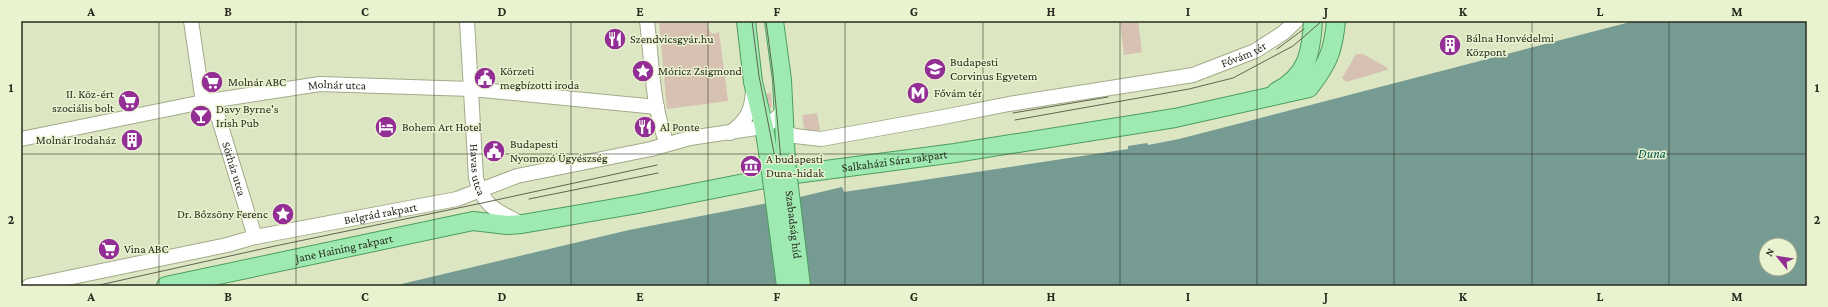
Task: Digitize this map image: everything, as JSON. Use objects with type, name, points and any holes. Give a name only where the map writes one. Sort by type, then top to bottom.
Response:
[{"type":"main road","points":[[746,21],[753,82],[764,127],[778,163]]},
{"type":"main road","points":[[774,21],[782,80],[784,132],[778,163]]},
{"type":"main road","name":"Salkaházi Sára rakpart","points":[[1266,98],[1295,80],[1302,71],[1308,54],[1313,21]]},
{"type":"main road","name":"Salkaházi Sára rakpart","points":[[522,224],[638,204],[787,175],[955,153],[1175,118],[1309,88],[1328,61],[1333,47],[1336,21]]},
{"type":"main road","name":"Szabadság híd","points":[[778,163],[786,286]]},
{"type":"main road","name":"Szabadság híd","points":[[778,163],[801,286]]},
{"type":"main road","name":"Jane Haining rakpart","points":[[166,286],[473,221],[507,225],[522,224]]},
{"type":"street","name":"Sörház utca","points":[[191,21],[208,101],[255,237]]},
{"type":"street","name":"Havas utca","points":[[467,21],[475,171],[480,191],[492,207],[522,224]]},
{"type":"street","points":[[647,21],[657,107],[661,128],[667,144]]},
{"type":"street","name":"Fővám tér","points":[[784,132],[795,136],[821,139],[1009,104],[1194,75],[1255,51],[1283,33],[1296,21]]},
{"type":"street","points":[[730,133],[746,118],[752,104],[753,82]]},
{"type":"street","name":"Molnár utca","points":[[21,139],[208,101],[320,84],[471,89],[657,107]]},
{"type":"street","points":[[730,133],[764,127],[779,116],[783,108]]},
{"type":"street","name":"Belgrád rakpart","points":[[29,286],[226,245],[255,237],[457,199],[517,176],[651,149],[667,144],[730,133]]},
{"type":"shaded area","points":[[659,21],[707,21],[708,29],[712,34],[719,32],[728,101],[667,109]]},
{"type":"shaded area","points":[[1138,21],[1142,52],[1124,55],[1120,23]]},
{"type":"shaded area","points":[[1356,54],[1363,54],[1388,68],[1387,70],[1346,82],[1342,78]]},
{"type":"shaded area","points":[[771,93],[772,107],[768,108],[765,94]]},
{"type":"shaded area","points":[[817,113],[820,130],[805,133],[802,115]]},
{"type":"water","name":"Duna","points":[[1634,21],[1807,21],[1807,286],[393,286],[629,230],[804,196],[842,187],[844,192],[1128,149],[1128,146],[1147,143],[1148,145],[1179,139]]},
{"type":"tram line","points":[[752,21],[759,76],[776,163],[792,286]]},
{"type":"tram line","points":[[766,21],[773,74],[781,160]]},
{"type":"tram line","points":[[1015,120],[1189,89],[1233,78],[1293,46],[1322,21]]},
{"type":"tram line","points":[[1277,49],[1304,29]]},
{"type":"tram line","points":[[1013,113],[1108,97]]},
{"type":"tram line","points":[[95,286],[275,246],[657,165]]},
{"type":"tram line","points":[[529,199],[658,173]]},
{"type":"place","name":"Szendvicsgyár.hu","points":[[615,39]]},
{"type":"place","name":"Bálna Honvédelmi Központ","points":[[1450,45]]},
{"type":"place","name":"Budapesti Corvinus Egyetem","points":[[935,69]]},
{"type":"place","name":"Móricz Zsigmond","points":[[643,71]]},
{"type":"place","name":"Körzeti megbízotti iroda","points":[[485,78]]},
{"type":"place","name":"Molnár ABC","points":[[212,82]]},
{"type":"place","name":"Fővám tér","points":[[918,93]]},
{"type":"place","name":"II. Köz-ért szociális bolt","points":[[129,101]]},
{"type":"place","name":"Davy Byrne's Irish Pub","points":[[201,116]]},
{"type":"place","name":"Bohem Art Hotel","points":[[386,127]]},
{"type":"place","name":"Al Ponte","points":[[645,127]]},
{"type":"place","name":"Molnár Irodaház","points":[[132,140]]},
{"type":"place","name":"Budapesti Nyomozó Ügyészség","points":[[494,151]]},
{"type":"place","name":"A budapesti Duna-hidak","points":[[751,166]]},
{"type":"place","name":"Dr. Bőzsöny Ferenc","points":[[283,214]]},
{"type":"place","name":"Vina ABC","points":[[109,249]]}]
